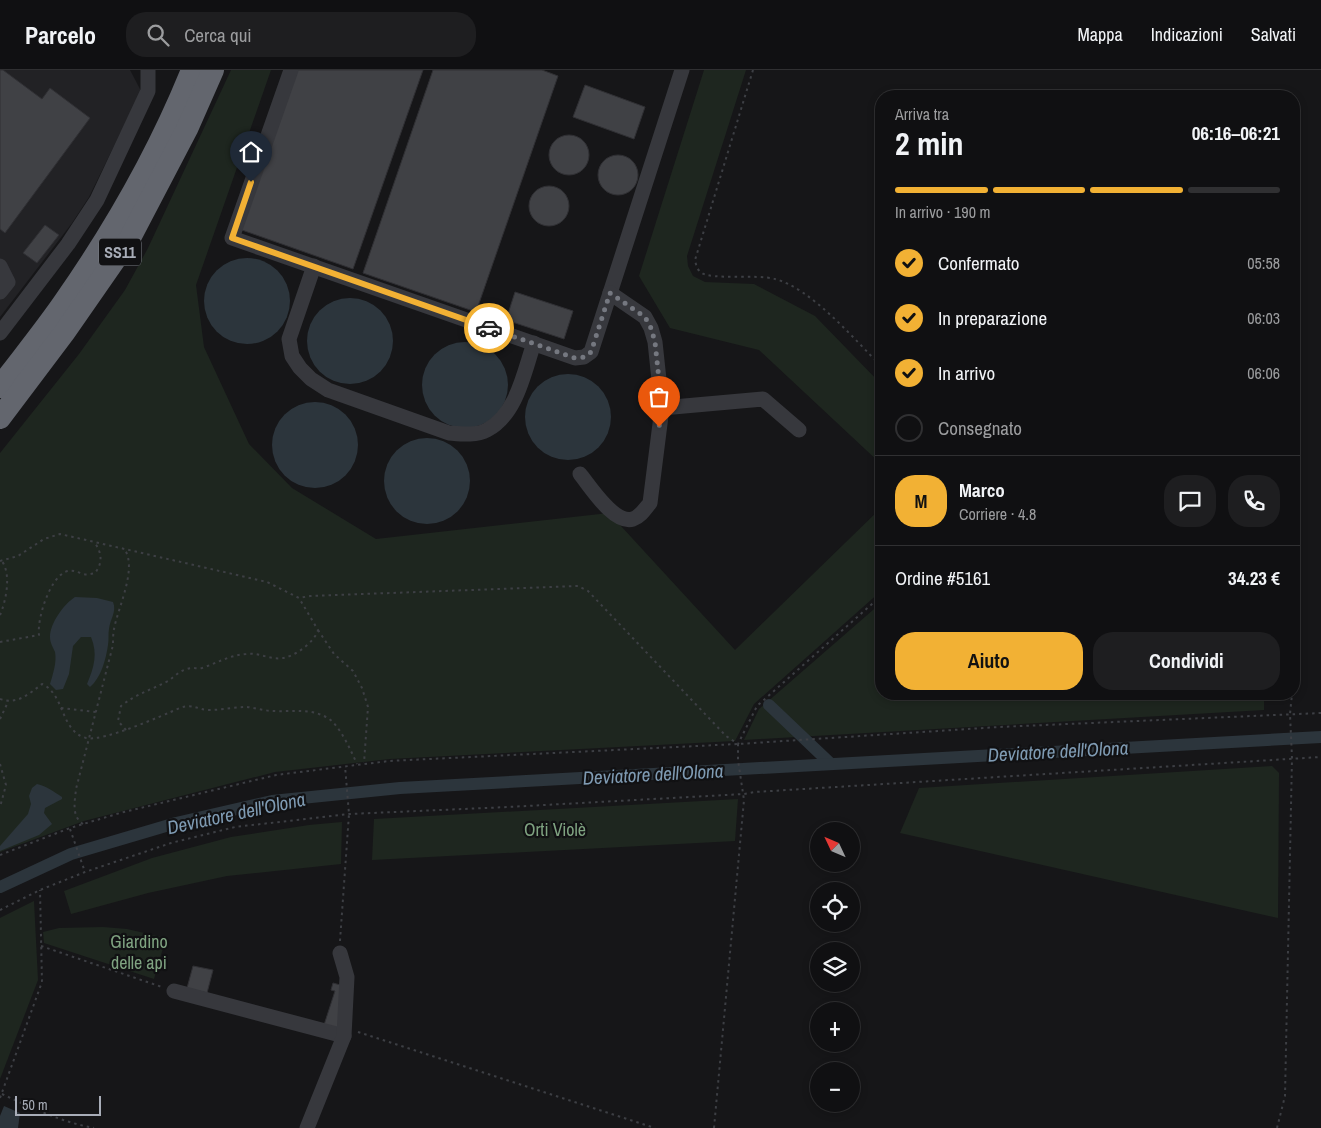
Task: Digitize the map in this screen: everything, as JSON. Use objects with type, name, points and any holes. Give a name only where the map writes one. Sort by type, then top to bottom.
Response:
[{"type":"highway","name":"SS11","points":[[0,387],[64,302],[117,221],[163,137],[192,70]]},
{"type":"highway","name":"SS11","points":[[0,418],[64,333],[130,238],[183,138],[213,70]]},
{"type":"street","points":[[0,333],[68,244],[97,200],[148,91],[148,70]]},
{"type":"street","points":[[291,70],[232,238],[575,358],[584,357],[591,352],[682,70]]},
{"type":"street","points":[[0,266],[8,282],[0,292]]},
{"type":"street","points":[[314,266],[289,340],[292,356],[300,368],[328,390],[449,433],[468,434],[487,430],[503,417],[514,401],[534,344]]},
{"type":"street","points":[[580,474],[607,508],[623,519],[632,519],[641,514],[650,503],[662,408],[655,342],[645,317],[610,293]]},
{"type":"street","points":[[662,408],[763,399],[799,430]]},
{"type":"street","points":[[307,1128],[344,1032],[347,977],[340,953]]},
{"type":"street","points":[[174,991],[344,1032]]},
{"type":"path","points":[[754,70],[695,260],[696,267],[702,273],[711,276],[767,278],[786,283],[814,300],[875,360]]},
{"type":"path","points":[[0,560],[18,556],[44,538],[60,534],[267,582],[299,598],[334,654],[353,671],[362,688],[368,707],[364,764]]},
{"type":"path","points":[[0,642],[39,635],[38,626],[53,583],[64,572],[75,570],[85,574],[95,573],[100,567],[100,554],[98,546],[94,542]]},
{"type":"path","points":[[83,824],[74,813],[76,789],[113,645],[113,632],[128,574],[130,559],[125,549]]},
{"type":"path","points":[[0,560],[4,564],[7,585],[4,605],[0,615]]},
{"type":"path","points":[[299,598],[310,596],[578,586],[588,591],[726,736],[738,744]]},
{"type":"path","points":[[714,1128],[744,794],[738,760],[738,744],[756,706],[875,601]]},
{"type":"path","points":[[126,730],[118,720],[121,706],[144,691],[170,680],[179,672],[188,668],[200,669],[238,655],[249,653],[273,659],[289,657],[304,647],[318,633],[318,630]]},
{"type":"path","points":[[0,700],[14,702],[42,684],[51,690],[60,701],[61,708],[73,730],[81,736],[88,738],[126,730],[181,708],[191,706],[211,710],[247,708],[272,711],[301,710],[328,717],[338,730],[358,765]]},
{"type":"path","points":[[1277,1128],[1285,1096],[1292,758],[1290,727],[1291,700]]},
{"type":"path","points":[[0,718],[8,702]]},
{"type":"path","points":[[61,708],[96,712]]},
{"type":"path","points":[[0,855],[70,828],[120,813],[276,775],[389,761],[813,740],[999,727],[1321,713]]},
{"type":"path","points":[[0,910],[40,890],[85,872],[171,843],[235,827],[349,814],[498,808],[744,794],[1321,757]]},
{"type":"path","points":[[0,764],[6,785],[0,807]]},
{"type":"path","points":[[340,953],[349,814],[346,766]]},
{"type":"path","points":[[70,828],[85,872]]},
{"type":"path","points":[[0,1098],[42,982],[40,890]]},
{"type":"path","points":[[41,946],[174,991]]},
{"type":"path","points":[[344,1032],[655,1128]]},
{"type":"path","points":[[2,1094],[36,1111],[72,1124],[94,1128]]},
{"type":"shaded area","points":[[0,70],[130,70],[141,91],[89,197],[72,223],[0,317]]},
{"type":"shaded area","points":[[239,258],[255,258],[264,261],[278,270],[287,284],[290,301],[287,318],[278,332],[264,341],[255,344],[239,344],[223,337],[211,325],[204,309],[204,293],[211,277],[223,265]]},
{"type":"shaded area","points":[[350,298],[367,301],[381,310],[390,324],[393,341],[390,358],[381,372],[367,381],[350,384],[333,381],[319,372],[310,358],[307,341],[310,324],[319,310],[333,301]]},
{"type":"shaded area","points":[[457,342],[473,342],[482,345],[496,354],[505,368],[508,385],[505,402],[496,416],[482,425],[473,428],[457,428],[441,421],[429,409],[422,393],[422,377],[429,361],[441,349]]},
{"type":"shaded area","points":[[560,374],[576,374],[585,377],[599,386],[608,400],[611,417],[608,434],[599,448],[585,457],[576,460],[560,460],[544,453],[532,441],[525,425],[525,409],[532,393],[544,381]]},
{"type":"shaded area","points":[[307,402],[323,402],[332,405],[346,414],[355,428],[358,445],[355,462],[346,476],[332,485],[323,488],[307,488],[291,481],[279,469],[272,453],[272,437],[279,421],[291,409]]},
{"type":"shaded area","points":[[419,438],[435,438],[444,441],[458,450],[467,464],[470,481],[467,498],[458,512],[444,521],[435,524],[419,524],[403,517],[391,505],[384,489],[384,473],[391,457],[403,445]]},
{"type":"shaded area","points":[[75,597],[97,598],[113,602],[114,612],[109,629],[107,650],[100,673],[90,687],[87,684],[95,655],[93,643],[91,637],[81,637],[73,646],[69,674],[63,689],[56,690],[50,684],[55,660],[55,652],[50,639],[52,626],[58,614]]},
{"type":"shaded area","points":[[37,784],[62,797],[62,799],[45,808],[44,813],[52,824],[39,835],[0,851],[0,846],[28,814],[31,804],[29,796],[32,788]]},
{"type":"shaded area","points":[[4,1106],[20,1113],[18,1128],[0,1128],[0,1116]]},
{"type":"green space","points":[[231,70],[271,70],[196,285],[204,347],[249,444],[292,488],[376,539],[609,513],[735,650],[875,514],[875,596],[754,704],[735,741],[390,759],[275,772],[84,821],[0,852],[0,453],[79,354],[125,290],[148,248]]},
{"type":"green space","points":[[704,70],[746,70],[687,256],[688,266],[693,276],[705,282],[754,284],[815,316],[875,378],[875,458],[759,350],[670,328],[639,276]]},
{"type":"green space","points":[[875,608],[875,700],[1264,700],[1264,710],[744,740],[759,709]]},
{"type":"green space","points":[[1272,766],[1279,773],[1278,918],[900,833],[919,788]]},
{"type":"green space","name":"Orti Violè","points":[[738,799],[735,841],[372,860],[374,819]]},
{"type":"green space","points":[[342,822],[341,864],[227,876],[148,893],[71,914],[64,891],[152,858],[231,837]]},
{"type":"green space","points":[[34,901],[38,980],[0,1079],[0,918]]},
{"type":"green space","name":"Giardino delle api","points":[[103,927],[127,929],[166,938],[154,979],[44,943],[43,932],[59,928]]},
{"type":"building","points":[[0,70],[3,70],[42,99],[50,88],[90,118],[5,233],[0,229]]},
{"type":"building","points":[[295,70],[423,70],[353,269],[239,229]]},
{"type":"building","points":[[433,70],[542,70],[558,76],[476,312],[363,273]]},
{"type":"building","points":[[585,85],[645,107],[634,139],[573,117]]},
{"type":"building","points":[[569,135],[583,141],[589,155],[583,169],[569,175],[555,169],[549,155],[555,141]]},
{"type":"building","points":[[618,155],[632,161],[638,175],[632,189],[618,195],[604,189],[598,175],[604,161]]},
{"type":"building","points":[[549,186],[563,192],[569,206],[563,220],[549,226],[535,220],[529,206],[535,192]]},
{"type":"building","points":[[45,225],[59,235],[37,263],[23,253]]},
{"type":"building","points":[[515,292],[573,311],[564,339],[506,320]]},
{"type":"building","points":[[193,966],[213,970],[207,993],[187,988]]},
{"type":"building","points":[[333,983],[344,986],[340,1029],[324,1025],[335,991],[331,990]]},
{"type":"waterway","points":[[769,705],[831,764]]},
{"type":"waterway","name":"Deviatore dell'Olona","points":[[0,887],[71,854],[176,823],[272,801],[400,788],[1321,737]]},
{"type":"way so far","points":[[489,328],[575,358],[584,357],[591,352],[610,293],[645,317],[651,328],[655,342],[662,408],[659,427]]},
{"type":"route","points":[[251,182],[232,238],[489,328]]}]
